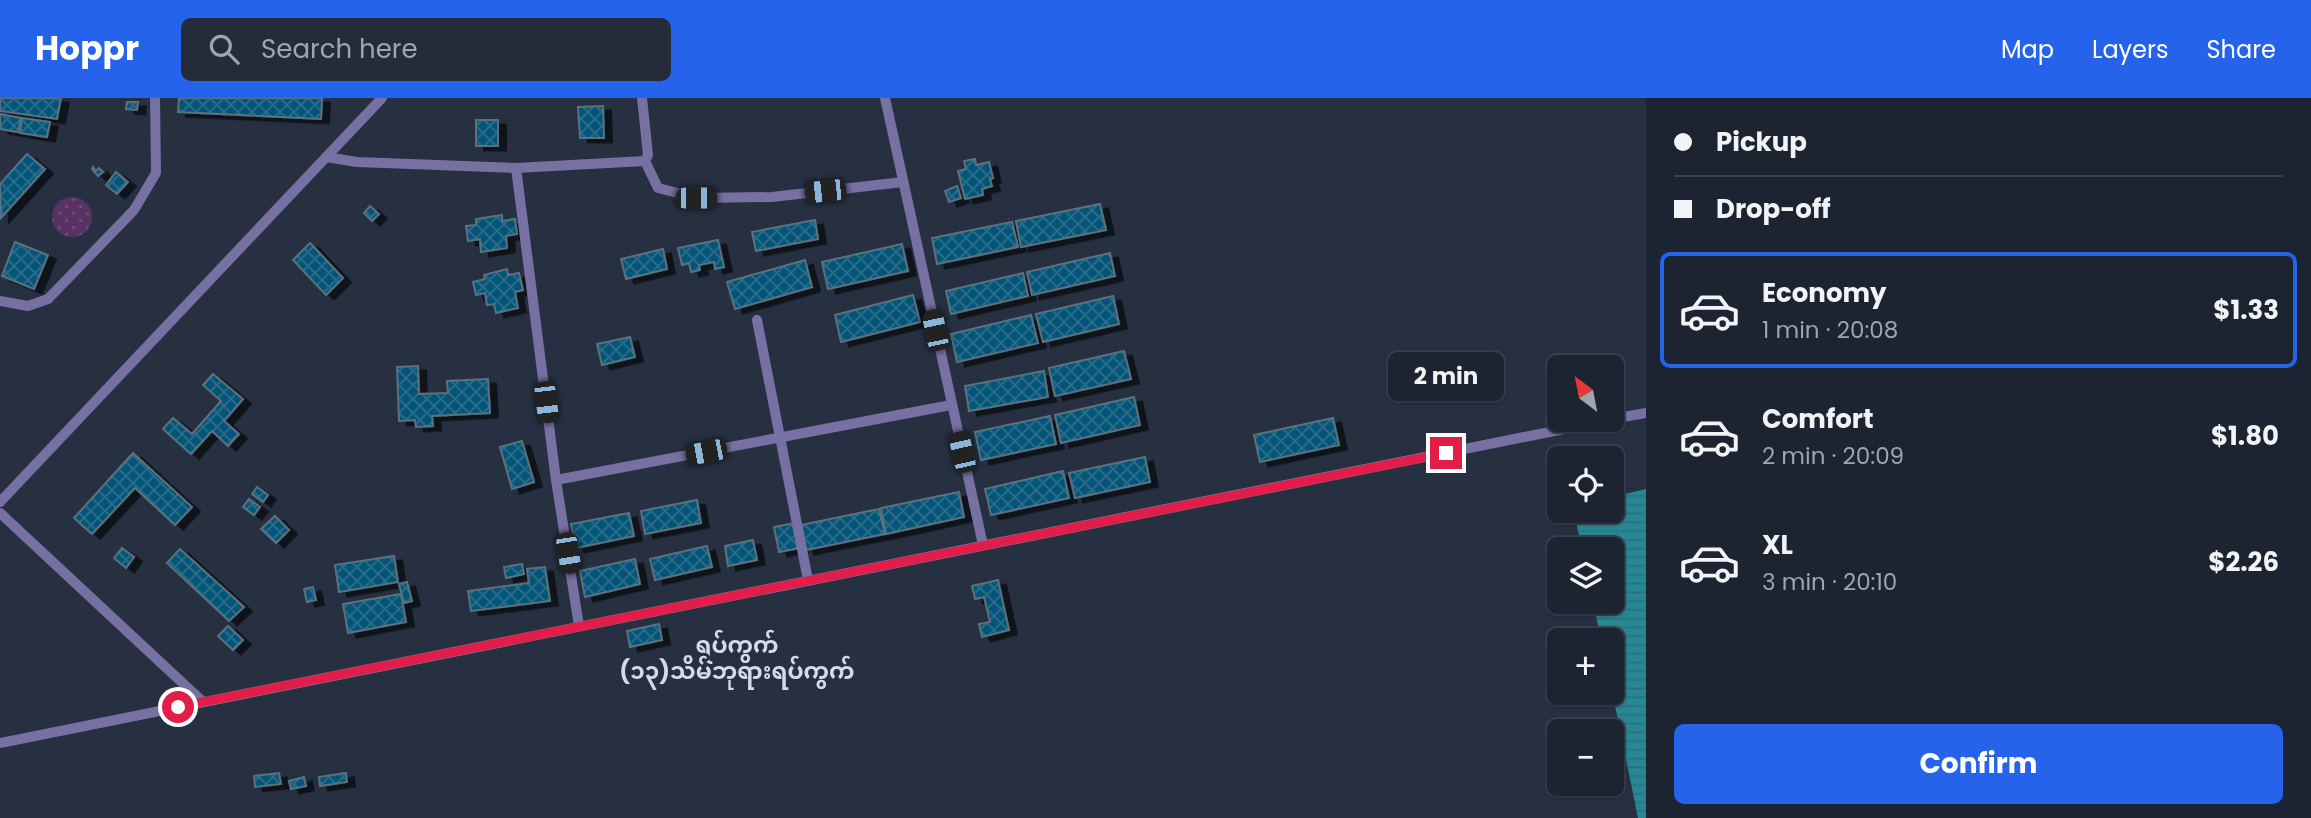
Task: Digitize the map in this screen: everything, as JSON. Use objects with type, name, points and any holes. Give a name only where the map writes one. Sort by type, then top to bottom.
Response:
[{"type":"street","points":[[0,301],[27,306],[48,299],[134,210],[156,173],[155,98]]},
{"type":"street","points":[[0,502],[382,98]]},
{"type":"street","points":[[642,98],[648,155],[645,161]]},
{"type":"street","points":[[885,98],[983,545]]},
{"type":"street","points":[[326,157],[357,162],[516,168],[645,161]]},
{"type":"street","points":[[645,161],[658,188],[696,198],[772,197],[903,182]]},
{"type":"street","points":[[516,168],[556,480],[579,626]]},
{"type":"street","points":[[757,320],[808,580]]},
{"type":"street","points":[[556,480],[951,405]]},
{"type":"street","points":[[1624,417],[1646,413]]},
{"type":"street","points":[[0,743],[1550,432]]},
{"type":"street","points":[[0,513],[203,702]]},
{"type":"shaded area","points":[[72,197],[80,198],[86,203],[91,209],[91,225],[86,231],[80,236],[72,237],[64,236],[58,231],[53,225],[52,217],[53,209],[58,203],[64,198]]},
{"type":"water","points":[[1646,489],[1646,818],[1638,818],[1624,750],[1624,719],[1618,719],[1615,705],[1624,705],[1624,628],[1598,628],[1596,614],[1624,614],[1624,537],[1579,537],[1576,523],[1624,523],[1624,494]]},
{"type":"building","points":[[0,98],[61,98],[57,119],[0,111]]},
{"type":"building","points":[[179,98],[322,98],[321,119],[178,112]]},
{"type":"building","points":[[127,102],[138,102],[137,110],[126,109]]},
{"type":"building","points":[[603,106],[604,138],[580,138],[578,107]]},
{"type":"building","points":[[0,114],[21,118],[18,132],[0,129]]},
{"type":"building","points":[[22,118],[50,122],[47,137],[20,133]]},
{"type":"building","points":[[476,120],[498,120],[498,146],[476,146]]},
{"type":"building","points":[[27,154],[45,169],[1,218],[0,184]]},
{"type":"building","points":[[975,159],[976,165],[989,162],[992,186],[982,189],[983,195],[965,199],[958,171],[966,169],[964,161]]},
{"type":"building","points":[[93,167],[96,171],[99,168],[103,172],[98,176]]},
{"type":"building","points":[[116,172],[128,182],[117,194],[106,185]]},
{"type":"building","points":[[957,186],[961,198],[949,202],[945,191]]},
{"type":"building","points":[[1100,204],[1106,230],[1021,247],[1016,221]]},
{"type":"building","points":[[370,206],[379,214],[372,221],[364,213]]},
{"type":"building","points":[[502,215],[502,221],[515,219],[517,234],[506,236],[507,248],[481,252],[480,239],[468,241],[466,226],[476,225],[476,219]]},
{"type":"building","points":[[815,220],[818,239],[756,251],[752,232]]},
{"type":"building","points":[[1012,222],[1018,247],[937,264],[932,238]]},
{"type":"building","points":[[718,240],[724,267],[715,269],[714,262],[699,265],[700,270],[691,272],[689,263],[682,265],[678,248]]},
{"type":"building","points":[[15,242],[48,255],[34,289],[2,276]]},
{"type":"building","points":[[310,243],[343,278],[326,295],[293,260]]},
{"type":"building","points":[[902,244],[908,271],[828,289],[822,262]]},
{"type":"building","points":[[663,249],[667,269],[626,279],[621,259]]},
{"type":"building","points":[[1110,253],[1115,276],[1032,295],[1027,272]]},
{"type":"building","points":[[805,260],[812,287],[735,309],[727,282]]},
{"type":"building","points":[[507,269],[508,275],[519,273],[523,290],[515,292],[518,308],[496,313],[494,304],[487,305],[485,293],[476,295],[473,282],[485,279],[484,275]]},
{"type":"building","points":[[1023,273],[1028,296],[951,314],[946,291]]},
{"type":"building","points":[[913,295],[920,322],[841,342],[835,315]]},
{"type":"building","points":[[1113,296],[1119,324],[1043,342],[1036,314]]},
{"type":"building","points":[[1031,315],[1038,343],[957,362],[951,334]]},
{"type":"building","points":[[630,337],[635,357],[602,365],[597,344]]},
{"type":"building","points":[[1124,351],[1131,379],[1055,396],[1049,368]]},
{"type":"building","points":[[418,366],[419,394],[448,393],[447,381],[488,379],[490,413],[432,416],[433,426],[416,427],[415,420],[399,421],[397,367]]},
{"type":"building","points":[[1044,371],[1048,397],[969,411],[965,386]]},
{"type":"building","points":[[213,374],[243,399],[224,421],[239,434],[228,446],[212,431],[191,454],[163,429],[173,418],[192,434],[221,401],[203,385]]},
{"type":"building","points":[[1134,397],[1140,425],[1061,443],[1055,415]]},
{"type":"building","points":[[1050,416],[1056,444],[981,460],[975,432]]},
{"type":"building","points":[[1333,418],[1339,445],[1260,462],[1254,435]]},
{"type":"building","points":[[522,441],[534,482],[512,489],[500,447]]},
{"type":"building","points":[[133,453],[192,507],[175,525],[135,488],[92,534],[74,518]]},
{"type":"building","points":[[1145,457],[1150,482],[1075,498],[1069,473]]},
{"type":"building","points":[[1063,471],[1069,498],[991,515],[985,489]]},
{"type":"building","points":[[257,487],[268,495],[263,502],[252,494]]},
{"type":"building","points":[[959,492],[964,517],[886,534],[881,508]]},
{"type":"building","points":[[249,499],[260,507],[254,515],[243,507]]},
{"type":"building","points":[[697,500],[701,523],[645,534],[641,511]]},
{"type":"building","points":[[879,509],[885,534],[806,550],[801,525]]},
{"type":"building","points":[[629,513],[634,536],[576,548],[571,524]]},
{"type":"building","points":[[275,516],[289,530],[276,543],[261,529]]},
{"type":"building","points":[[795,523],[800,548],[779,552],[774,527]]},
{"type":"building","points":[[753,540],[757,560],[728,566],[725,546]]},
{"type":"building","points":[[707,546],[712,567],[655,580],[650,559]]},
{"type":"building","points":[[122,548],[134,557],[126,568],[114,558]]},
{"type":"building","points":[[180,549],[244,607],[229,621],[167,563]]},
{"type":"building","points":[[394,556],[398,582],[339,592],[335,565]]},
{"type":"building","points":[[635,559],[640,584],[585,597],[580,571]]},
{"type":"building","points":[[522,564],[524,574],[506,578],[504,567]]},
{"type":"building","points":[[545,567],[550,601],[471,611],[468,591],[529,583],[527,569]]},
{"type":"building","points":[[998,580],[1009,630],[982,637],[979,624],[990,622],[984,597],[975,599],[972,586]]},
{"type":"building","points":[[407,582],[412,601],[404,603],[399,584]]},
{"type":"building","points":[[313,587],[316,600],[307,602],[304,589]]},
{"type":"building","points":[[401,594],[406,622],[348,633],[343,604]]},
{"type":"building","points":[[659,624],[662,640],[630,647],[627,631]]},
{"type":"building","points":[[228,626],[243,640],[233,650],[218,636]]},
{"type":"building","points":[[279,773],[281,784],[255,787],[254,776]]},
{"type":"building","points":[[346,773],[347,782],[320,786],[319,777]]},
{"type":"building","points":[[304,777],[306,786],[291,789],[289,781]]},
{"type":"district","name":"ရပ်ကွက် (၁၃)သိမ်ဘုရားရပ်ကွက်","points":[[737,658]]},
{"type":"route","points":[[178,707],[1446,453]]}]
